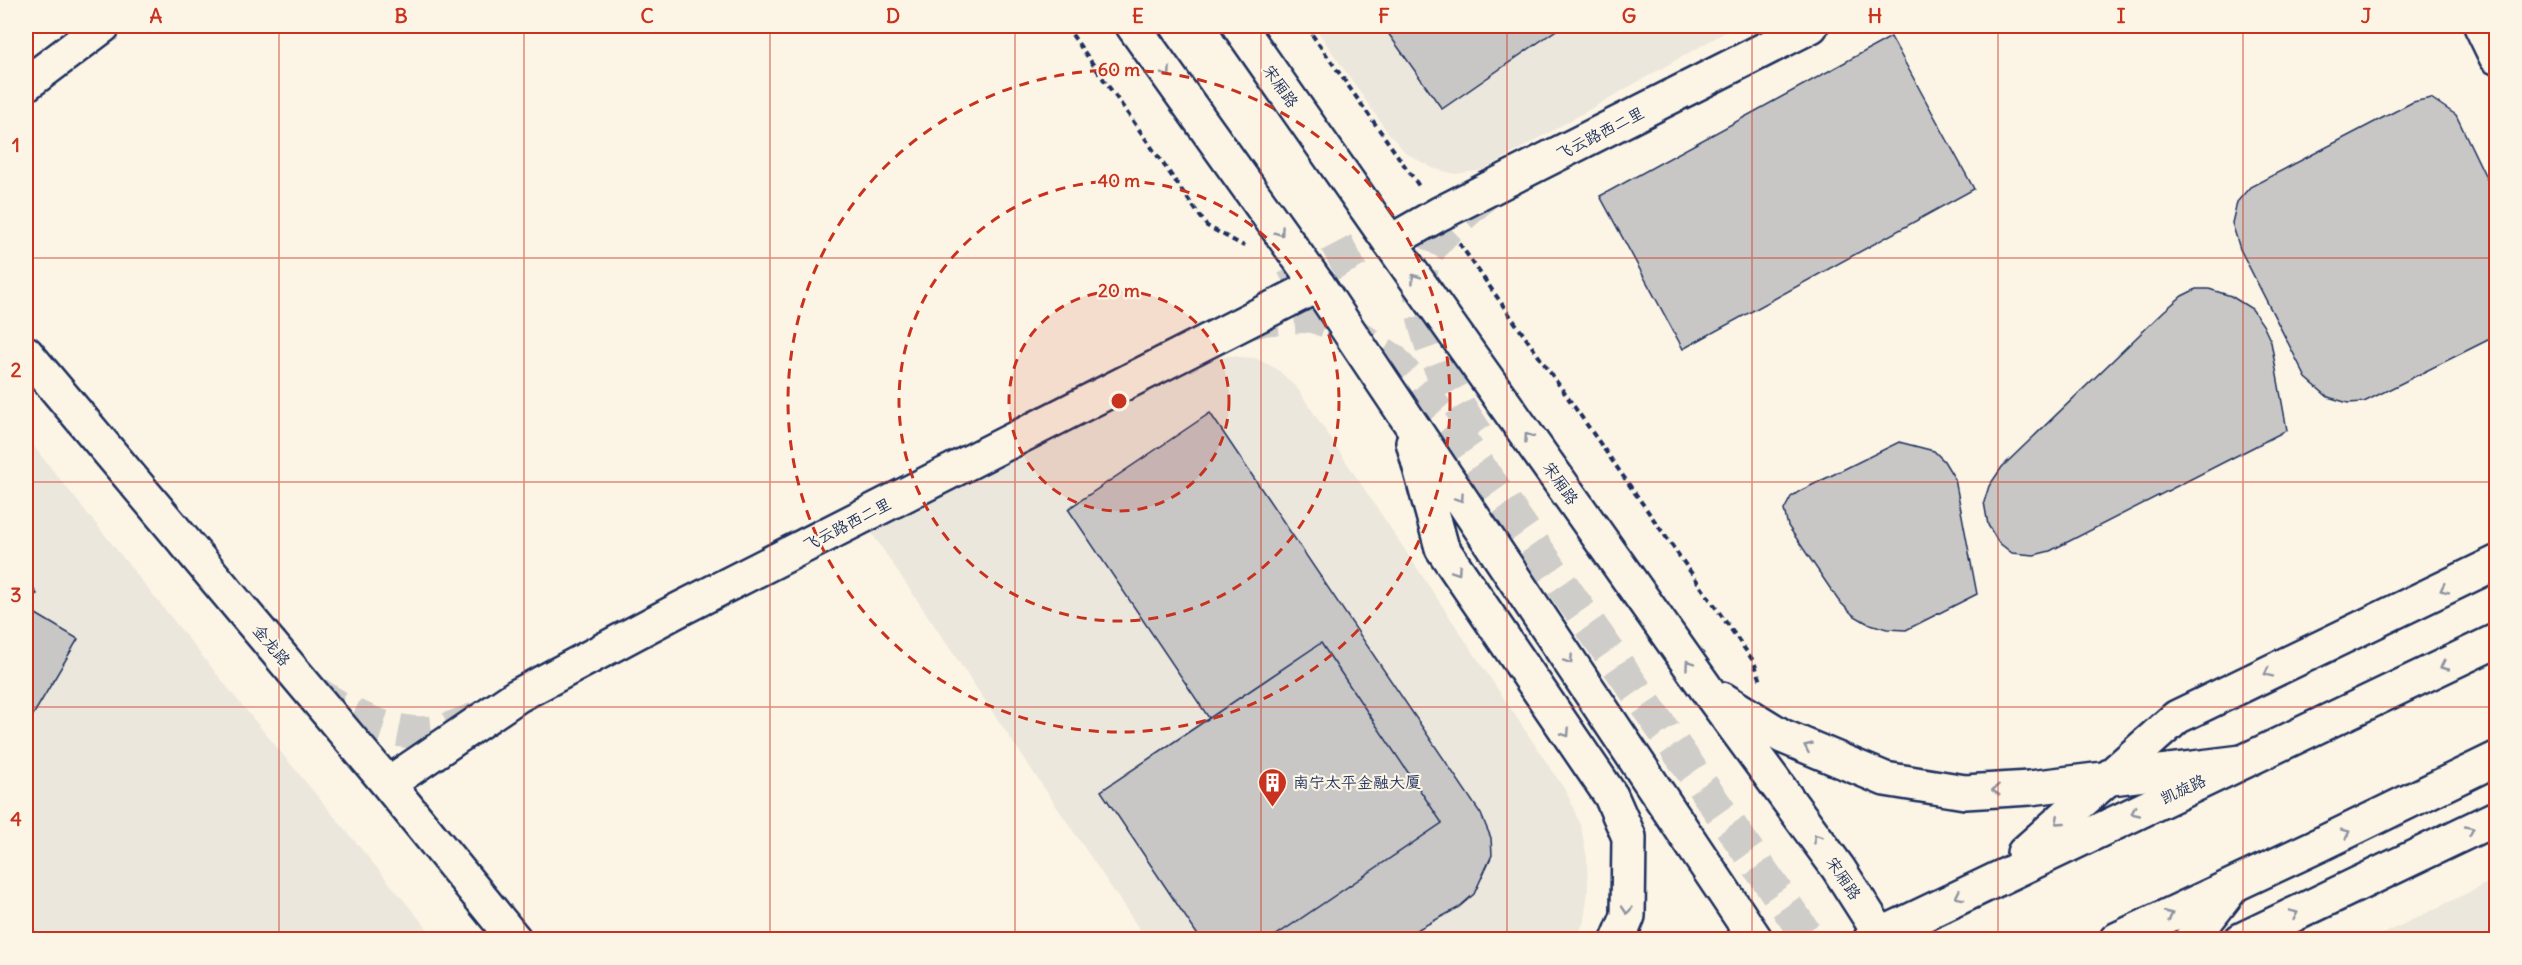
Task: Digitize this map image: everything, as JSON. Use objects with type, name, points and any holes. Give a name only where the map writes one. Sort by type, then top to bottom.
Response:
[{"type":"street","points":[[26,84],[103,26]]},
{"type":"street","points":[[1133,26],[1318,285],[1756,939]]},
{"type":"street","name":"宋厢路","points":[[1239,26],[1708,691],[1838,868],[1878,938]]},
{"type":"street","name":"飞云路西二里","points":[[1390,242],[1439,214],[1811,26]]},
{"type":"street","points":[[2481,26],[2496,57]]},
{"type":"street","name":"飞云路西二里","points":[[388,784],[527,690],[680,609],[1318,285]]},
{"type":"street","name":"金龙路","points":[[26,353],[515,939]]},
{"type":"street","points":[[1407,417],[1442,548],[1611,796],[1629,837],[1628,916],[1618,939]]},
{"type":"street","points":[[1994,879],[2177,717],[2496,563]]},
{"type":"street","name":"凯旋路","points":[[1878,938],[1994,879],[2496,641]]},
{"type":"street","points":[[1708,691],[1782,736],[1886,779],[1965,792],[2030,788],[2242,762]]},
{"type":"street","points":[[2116,939],[2233,886],[2496,759]]},
{"type":"street","points":[[2241,939],[2496,818]]},
{"type":"street","points":[[2192,939],[2233,886]]},
{"type":"path","points":[[1066,26],[1207,226],[1247,248]]},
{"type":"path","points":[[1306,26],[1754,662],[1762,683]]},
{"type":"shaded area","points":[[1314,26],[1736,26],[1483,170],[1455,174],[1432,168],[1406,153],[1389,134]]},
{"type":"shaded area","name":"南宁太平金融大厦","points":[[1229,356],[1255,358],[1277,369],[1297,388],[1567,793],[1581,827],[1587,858],[1588,891],[1584,921],[1577,939],[1146,939],[869,529],[1196,362]]},
{"type":"shaded area","points":[[26,437],[236,698],[436,939],[26,939]]},
{"type":"shaded area","points":[[2496,879],[2496,939],[2373,939]]},
{"type":"building","points":[[1383,26],[1562,26],[1442,109]]},
{"type":"building","points":[[1891,37],[1974,189],[1683,349],[1600,196]]},
{"type":"building","points":[[2431,98],[2456,115],[2496,198],[2496,336],[2364,402],[2348,403],[2328,397],[2306,378],[2240,249],[2232,223],[2237,202],[2250,187],[2413,102]]},
{"type":"building","points":[[2196,289],[2209,289],[2231,296],[2252,309],[2263,325],[2271,342],[2287,430],[2050,551],[2034,555],[2012,553],[1998,542],[1988,525],[1984,502],[1989,486],[2002,467],[2164,311],[2182,296]]},
{"type":"building","points":[[1210,413],[1481,814],[1491,838],[1492,855],[1474,894],[1458,908],[1398,940],[1201,940],[1101,791],[1209,718],[1068,509]]},
{"type":"building","points":[[1899,442],[1934,451],[1944,461],[1955,479],[1977,594],[1906,630],[1887,629],[1867,623],[1853,615],[1838,600],[1788,526],[1784,510],[1791,497],[1800,491]]},
{"type":"building","points":[[26,579],[37,594],[26,599]]},
{"type":"building","points":[[26,608],[78,639],[26,727]]},
{"type":"building","name":"南宁太平金融大厦","points":[[1321,643],[1442,823],[1269,940],[1201,940],[1101,791]]},
{"type":"tunnel","points":[[1477,434],[1441,370],[1431,344],[1420,293],[1422,269],[1430,249],[1486,193]]},
{"type":"tunnel","points":[[1286,288],[1410,223]]},
{"type":"tunnel","points":[[1246,324],[1266,319],[1312,316],[1345,328],[1393,360],[1453,429],[1810,940]]},
{"type":"tunnel","points":[[311,689],[338,707],[384,727],[401,731],[417,733],[439,731],[478,718]]},
{"type":"place","name":"南宁太平金融大厦","points":[[1272,808]]}]
